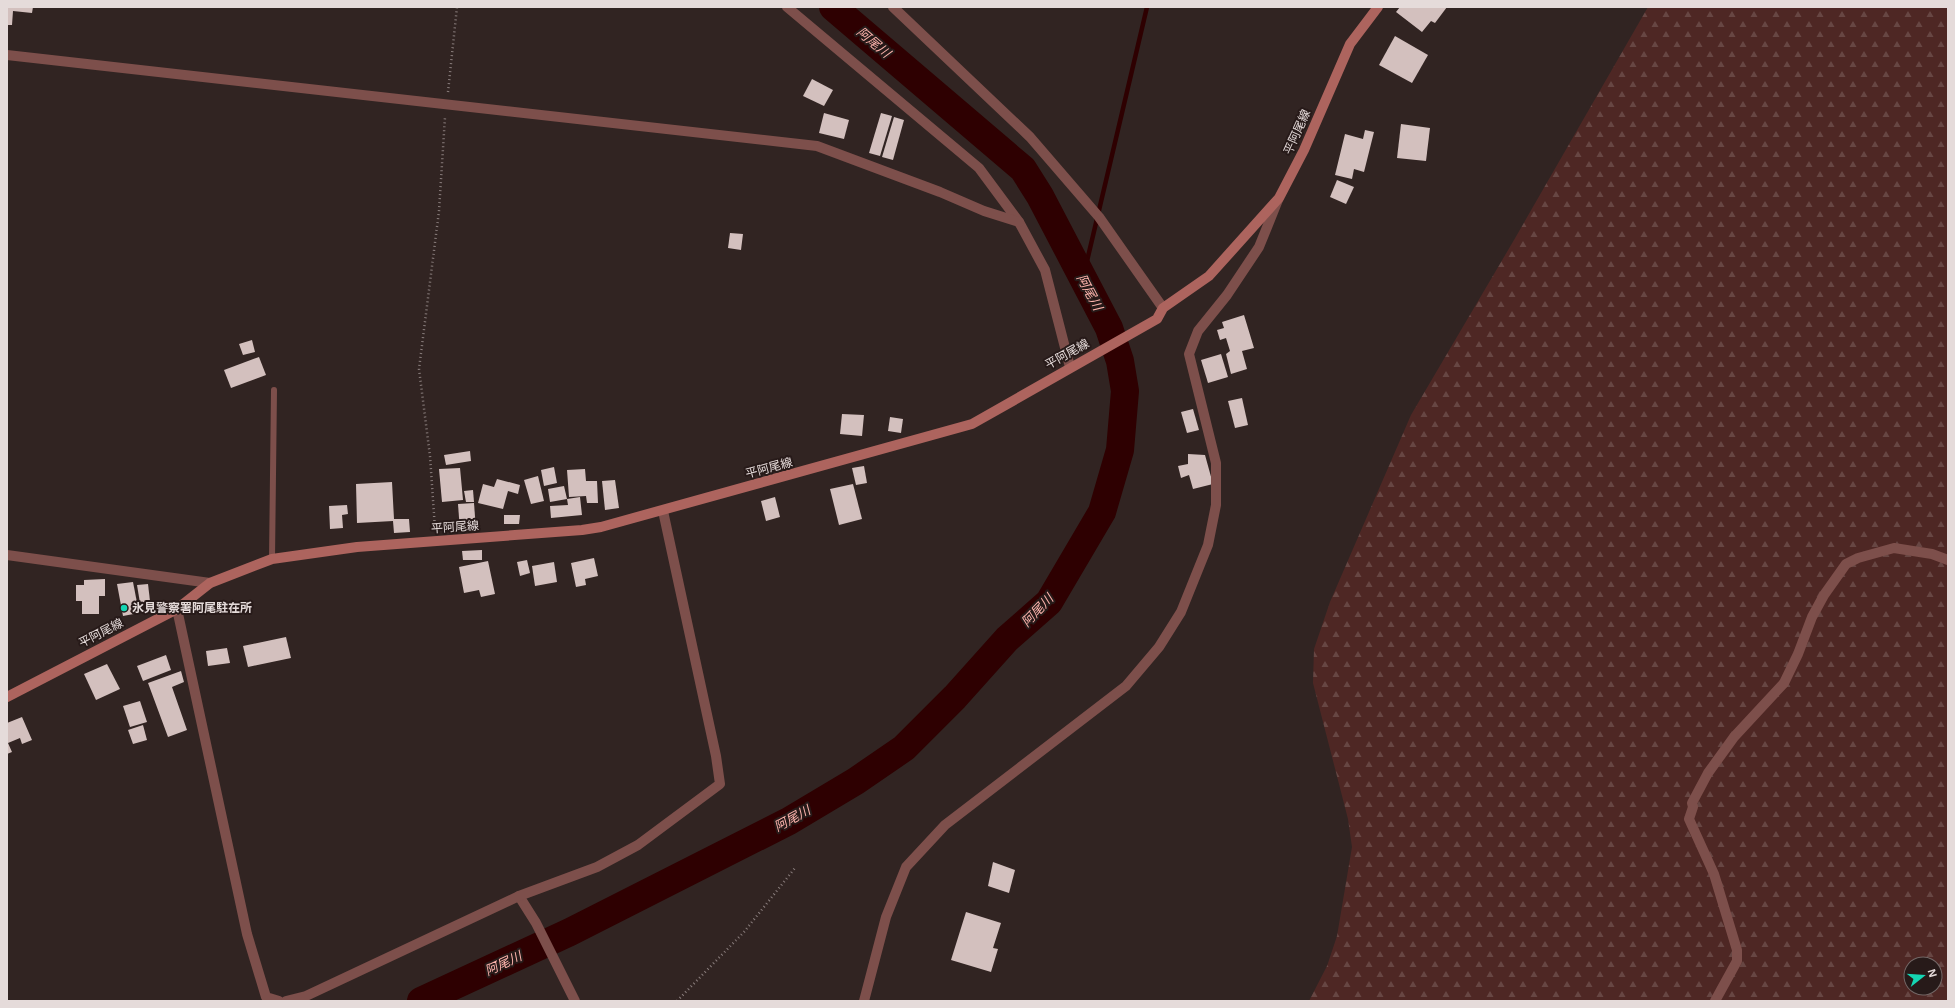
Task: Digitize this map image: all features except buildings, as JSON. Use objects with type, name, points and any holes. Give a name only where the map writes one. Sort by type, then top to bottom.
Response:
[{"type":"main road","name":"平阿尾線","points":[[7,697],[177,608],[210,583],[272,559],[357,547],[582,530],[663,510],[972,424],[1157,319],[1163,308],[1209,276],[1279,198],[1304,150],[1350,44],[1378,7]]},
{"type":"street","points":[[787,7],[979,168],[1019,222],[1045,270],[1070,368]]},
{"type":"street","points":[[893,7],[1030,137],[1099,217],[1163,308]]},
{"type":"street","points":[[7,55],[817,146],[940,192],[984,211],[1019,222]]},
{"type":"street","points":[[864,1001],[886,916],[906,867],[945,825],[1126,686],[1158,647],[1181,612],[1208,545],[1216,505],[1216,463],[1189,354],[1198,331],[1227,295],[1259,247],[1279,198]]},
{"type":"street","points":[[286,1001],[306,996],[519,896],[597,867],[638,845],[720,784],[716,756],[663,510]]},
{"type":"street","points":[[1715,1001],[1737,961],[1737,950],[1714,874],[1690,819],[1693,807],[1692,803],[1708,772],[1734,738],[1784,683],[1798,654],[1812,617],[1824,595],[1846,564],[1858,558],[1894,548],[1932,554],[1948,560]]},
{"type":"street","points":[[7,555],[210,583]]},
{"type":"street","points":[[177,608],[247,934],[266,997],[279,1001]]},
{"type":"street","points":[[519,896],[536,923],[575,1001]]},
{"type":"lane","points":[[272,559],[274,390]]},
{"type":"path","points":[[436,541],[430,456],[419,369],[439,210],[446,105],[458,7]]},
{"type":"path","points":[[677,1001],[744,932],[795,868]]},
{"type":"green space","points":[[1648,7],[1948,8],[1948,1001],[1309,1001],[1327,966],[1337,936],[1352,847],[1348,819],[1313,683],[1314,649],[1330,602],[1411,415]]},
{"type":"waterway","name":"阿尾川","points":[[421,1001],[570,932],[789,821],[856,781],[904,748],[955,697],[1007,639],[1049,602],[1102,512],[1120,450],[1125,391],[1120,361],[1109,328],[1040,196],[1023,169],[833,7]]},
{"type":"waterway","points":[[1083,278],[1147,7]]},
{"type":"place","name":"氷見警察署阿尾駐在所","points":[[124,608]]}]
